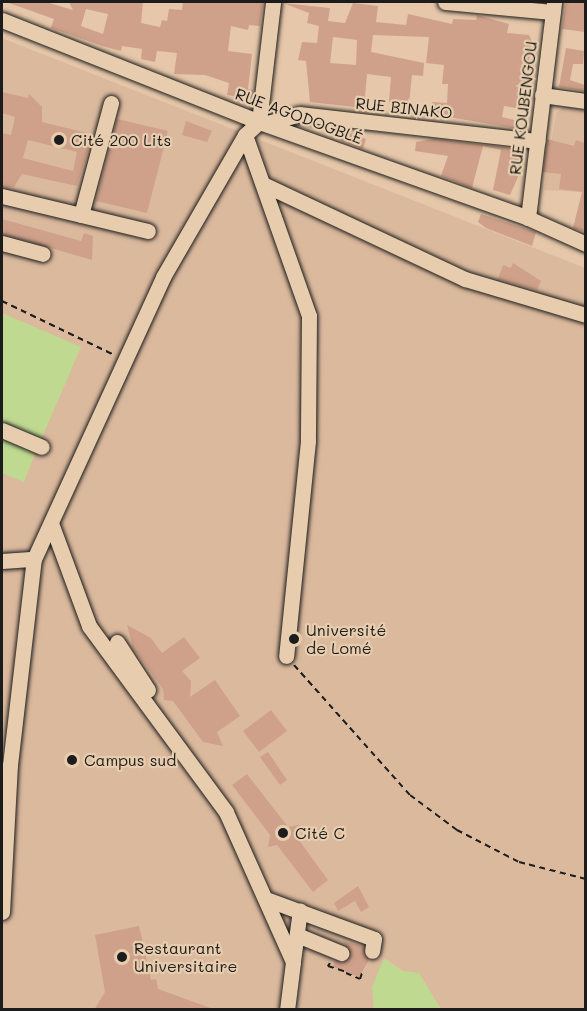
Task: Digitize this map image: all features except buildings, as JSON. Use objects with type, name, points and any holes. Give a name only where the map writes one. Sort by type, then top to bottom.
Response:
[{"type":"street","points":[[2,912],[6,764],[34,559],[163,277],[245,135],[263,122],[273,2]]},
{"type":"street","points":[[445,2],[553,7]]},
{"type":"street","name":"RUE KOUBENGOU","points":[[528,218],[553,7]]},
{"type":"street","name":"RUE AGODOGBLÉ","points":[[2,20],[263,122],[528,218],[585,244]]},
{"type":"street","points":[[542,95],[585,101]]},
{"type":"street","points":[[81,215],[111,103]]},
{"type":"street","name":"RUE BINAKO","points":[[263,122],[300,114],[537,141]]},
{"type":"street","points":[[245,135],[265,185],[309,316],[308,441],[286,656]]},
{"type":"street","points":[[265,185],[465,279],[585,315]]},
{"type":"street","points":[[2,196],[148,231]]},
{"type":"street","points":[[2,243],[43,254]]},
{"type":"street","points":[[2,430],[42,447]]},
{"type":"street","points":[[51,524],[89,626],[150,692]]},
{"type":"street","points":[[2,561],[34,559]]},
{"type":"street","points":[[117,642],[222,806],[293,962]]},
{"type":"street","points":[[266,899],[374,939],[372,951]]},
{"type":"street","points":[[287,1010],[300,910]]},
{"type":"street","points":[[297,935],[341,953]]},
{"type":"path","points":[[2,301],[125,360]]},
{"type":"path","points":[[286,656],[410,795],[491,849],[519,862],[585,879]]},
{"type":"path","points":[[344,972],[360,979],[362,973]]},
{"type":"shaded area","name":"Université de Lomé","points":[[2,38],[585,268],[585,1009],[2,1009]]},
{"type":"shaded area","points":[[564,107],[585,110],[585,192],[544,190],[556,113]]},
{"type":"green space","points":[[2,313],[81,347],[40,442],[2,426]]},
{"type":"green space","points":[[2,437],[36,451],[24,482],[2,473]]},
{"type":"green space","points":[[384,958],[403,971],[419,973],[441,1009],[374,1009],[372,987]]},
{"type":"place","name":"Cité 200 Lits","points":[[59,140]]},
{"type":"place","name":"Université de Lomé","points":[[294,639]]},
{"type":"place","name":"Campus sud","points":[[72,760]]},
{"type":"place","name":"Cité C","points":[[283,833]]},
{"type":"place","name":"Restaurant Universitaire","points":[[122,957]]}]
